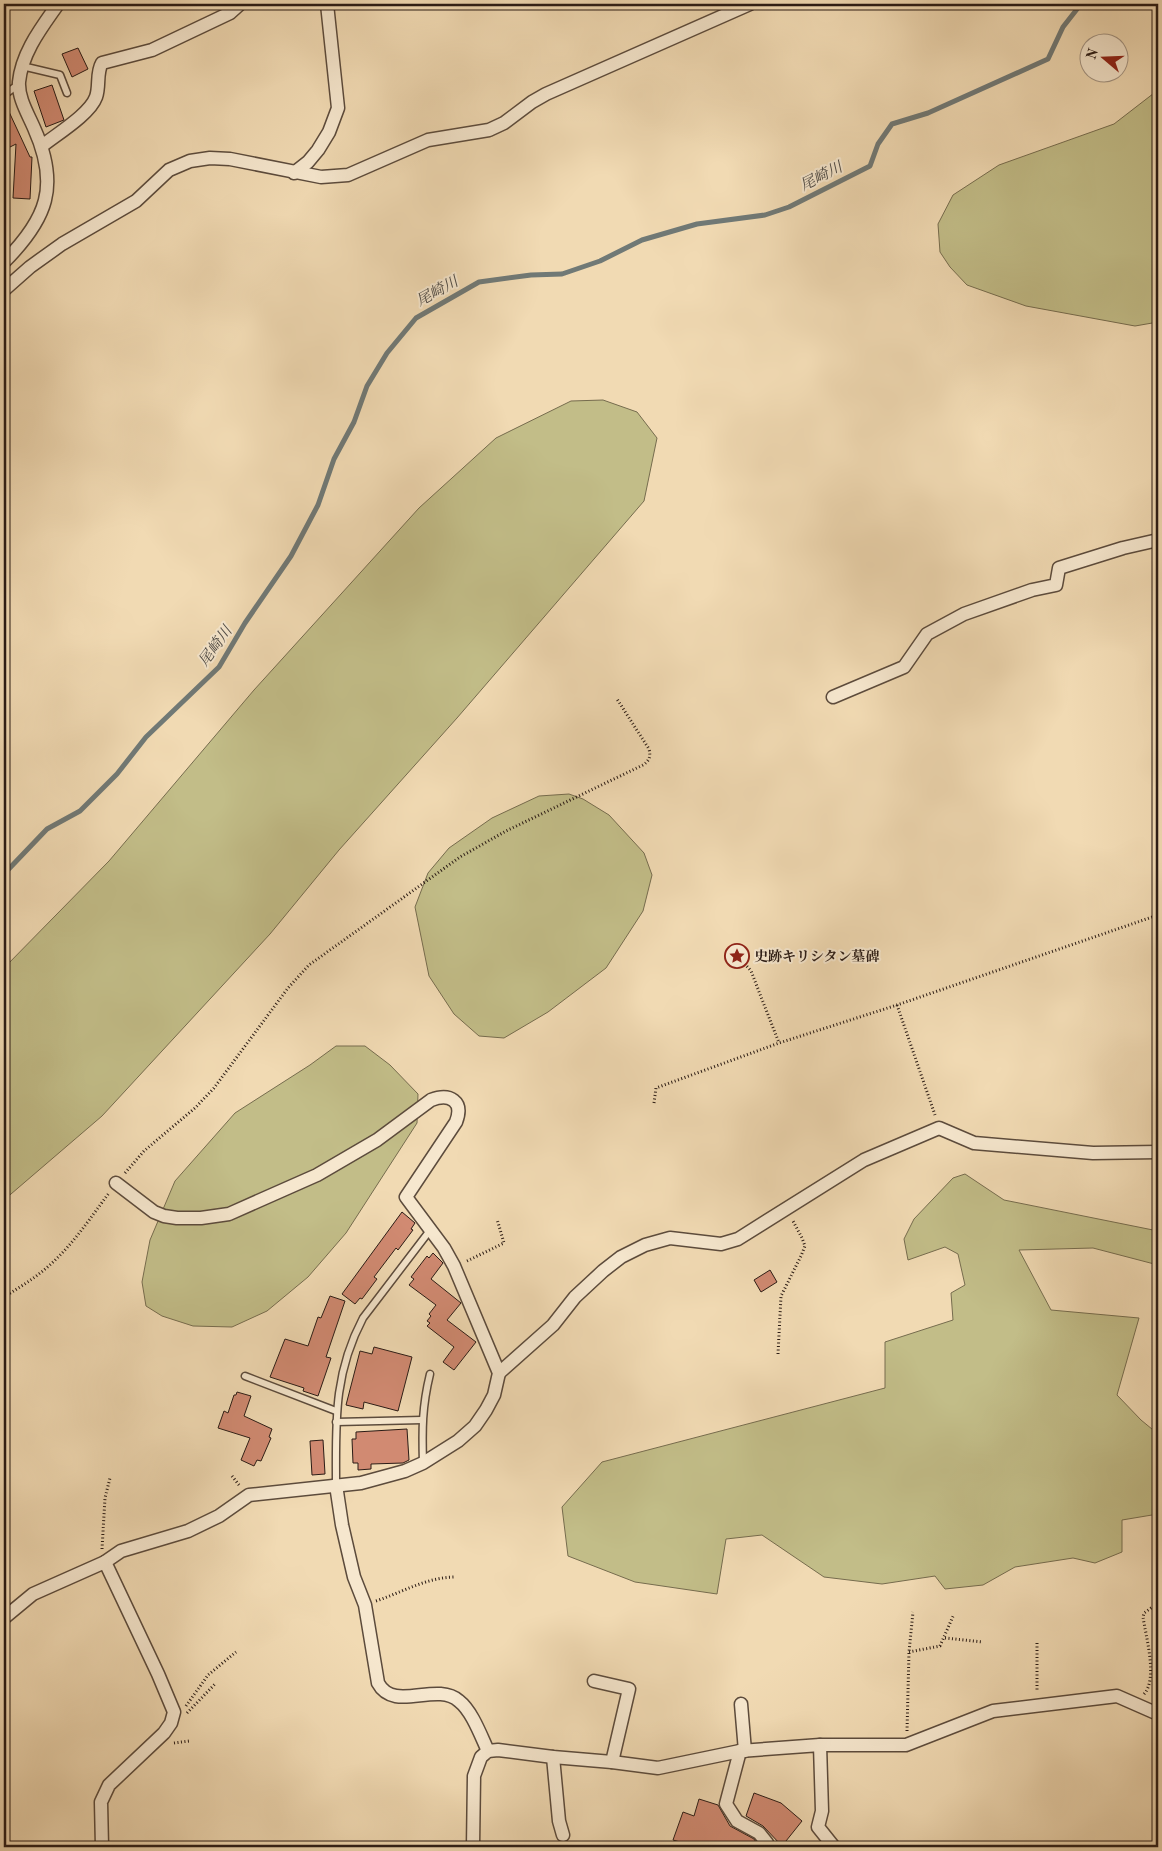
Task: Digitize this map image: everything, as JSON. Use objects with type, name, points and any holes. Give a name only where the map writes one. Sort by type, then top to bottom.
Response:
[{"type":"street","points":[[4,262],[23,243],[38,222],[48,186],[47,165],[42,146],[22,101],[19,84],[22,66],[30,47],[58,4]]},
{"type":"street","points":[[42,146],[87,111],[94,103],[97,95],[99,70],[102,63],[152,50],[230,13],[240,4]]},
{"type":"street","points":[[294,173],[308,162],[318,150],[329,132],[338,108],[327,4]]},
{"type":"street","points":[[4,290],[30,267],[62,244],[136,201],[169,170],[190,161],[210,158],[230,159],[321,177],[348,175],[428,140],[489,130],[504,123],[546,94],[750,4]]},
{"type":"street","points":[[833,697],[904,668],[927,634],[964,614],[1032,590],[1056,585],[1058,568],[1123,548],[1158,540]]},
{"type":"street","points":[[116,1183],[154,1212],[164,1216],[201,1218],[229,1214],[316,1175],[378,1140],[431,1100],[438,1097],[446,1097],[456,1102],[460,1112],[456,1122],[406,1197],[431,1229],[454,1266],[499,1373]]},
{"type":"street","points":[[4,1618],[32,1594],[106,1562],[121,1551],[188,1531],[218,1516],[249,1495],[361,1483],[405,1471],[423,1463],[458,1441],[475,1426],[494,1394],[499,1373],[553,1326],[575,1297],[603,1270],[621,1257],[646,1245],[670,1238],[721,1244],[738,1238],[864,1160],[939,1128],[974,1143],[1093,1153],[1158,1152]]},
{"type":"street","points":[[336,1485],[342,1525],[354,1577],[365,1605],[378,1683],[382,1689],[396,1697],[444,1693],[452,1696],[465,1706],[488,1751]]},
{"type":"street","points":[[102,1847],[101,1802],[109,1785],[164,1734],[173,1718],[158,1674],[106,1562]]},
{"type":"street","points":[[594,1681],[629,1689],[612,1762]]},
{"type":"street","points":[[473,1847],[474,1776],[481,1757],[488,1751],[498,1750],[658,1768],[742,1751],[820,1745],[906,1745],[993,1711],[1117,1696],[1158,1714]]},
{"type":"street","points":[[741,1704],[742,1751],[726,1804],[737,1821],[759,1833],[767,1843],[766,1847]]},
{"type":"street","points":[[820,1745],[822,1811],[818,1827],[834,1847]]},
{"type":"street","points":[[554,1757],[559,1821],[563,1835]]},
{"type":"lane","points":[[22,66],[60,75],[67,93]]},
{"type":"lane","points":[[4,95],[19,84]]},
{"type":"lane","points":[[336,1485],[336,1412],[340,1385],[355,1333],[364,1318],[431,1229]]},
{"type":"lane","points":[[423,1463],[422,1420],[430,1374]]},
{"type":"lane","points":[[245,1376],[336,1412]]},
{"type":"lane","points":[[336,1422],[422,1420]]},
{"type":"path","points":[[4,1297],[35,1277],[53,1262],[87,1224],[116,1183],[144,1151],[195,1108],[214,1088],[288,988],[309,965],[460,857],[506,831],[647,762],[650,757],[649,749],[617,700]]},
{"type":"path","points":[[654,1103],[656,1088],[779,1043],[897,1005],[1158,915]]},
{"type":"path","points":[[727,952],[745,964],[751,971],[779,1043]]},
{"type":"path","points":[[897,1005],[939,1128]]},
{"type":"path","points":[[778,1354],[781,1296],[804,1246],[802,1238],[786,1209]]},
{"type":"path","points":[[454,1266],[486,1253],[504,1243],[497,1219]]},
{"type":"path","points":[[106,1562],[101,1548],[105,1498],[110,1478]]},
{"type":"path","points":[[365,1605],[392,1596],[426,1581],[442,1577],[456,1577]]},
{"type":"path","points":[[1135,1704],[1148,1690],[1151,1683],[1149,1654],[1142,1617],[1144,1613],[1158,1603]]},
{"type":"path","points":[[906,1745],[909,1652],[913,1612]]},
{"type":"path","points":[[909,1652],[940,1646],[954,1614]]},
{"type":"path","points":[[945,1638],[983,1642]]},
{"type":"path","points":[[1037,1642],[1037,1706]]},
{"type":"path","points":[[173,1718],[184,1708],[208,1675],[236,1652]]},
{"type":"path","points":[[173,1718],[193,1707],[216,1683]]},
{"type":"shaded area","points":[[1158,90],[1158,322],[1135,326],[1026,306],[967,285],[950,267],[940,252],[938,224],[953,195],[999,165],[1114,124]]},
{"type":"shaded area","points":[[603,400],[637,412],[657,438],[644,501],[457,718],[339,850],[270,934],[102,1116],[4,1200],[4,968],[109,861],[254,690],[419,508],[496,438],[571,401]]},
{"type":"shaded area","points":[[569,794],[583,799],[609,815],[644,853],[652,875],[643,911],[606,968],[548,1012],[504,1038],[479,1036],[454,1014],[429,976],[415,907],[428,873],[449,848],[492,818],[539,796]]},
{"type":"shaded area","points":[[336,1046],[365,1046],[390,1065],[418,1094],[417,1123],[346,1233],[308,1277],[267,1311],[232,1327],[193,1326],[162,1316],[146,1306],[142,1282],[150,1240],[175,1181],[235,1113]]},
{"type":"shaded area","points":[[965,1174],[1004,1200],[1158,1231],[1158,1265],[1093,1248],[1019,1250],[1051,1310],[1139,1318],[1117,1395],[1141,1420],[1158,1434],[1158,1514],[1122,1520],[1122,1552],[1095,1563],[1073,1558],[1015,1567],[983,1585],[945,1589],[935,1576],[882,1584],[824,1577],[762,1535],[726,1539],[717,1594],[635,1582],[568,1556],[562,1507],[602,1462],[885,1388],[885,1342],[953,1320],[951,1293],[965,1285],[958,1254],[945,1247],[908,1260],[904,1239],[914,1219],[953,1178]]},
{"type":"building","points":[[78,48],[88,69],[72,77],[62,54]]},
{"type":"building","points":[[52,85],[64,120],[46,127],[34,91]]},
{"type":"building","points":[[4,101],[30,157],[32,157],[30,199],[13,198],[16,144],[4,150]]},
{"type":"building","points":[[402,1212],[415,1223],[411,1229],[413,1230],[398,1250],[396,1248],[374,1277],[377,1279],[362,1299],[360,1298],[355,1304],[342,1294]]},
{"type":"building","points":[[433,1253],[443,1263],[431,1279],[461,1303],[447,1320],[476,1342],[454,1370],[443,1362],[454,1347],[427,1326],[430,1323],[427,1321],[431,1316],[429,1314],[436,1305],[409,1285],[414,1279],[411,1277],[427,1256],[429,1258]]},
{"type":"building","points":[[770,1270],[777,1282],[761,1292],[754,1280]]},
{"type":"building","points":[[330,1296],[345,1301],[326,1357],[331,1358],[318,1396],[303,1391],[304,1388],[270,1377],[285,1339],[308,1346],[318,1317],[321,1318]]},
{"type":"building","points":[[374,1347],[412,1357],[398,1411],[364,1402],[363,1409],[346,1405],[360,1351],[372,1354]]},
{"type":"building","points":[[237,1392],[251,1396],[244,1416],[272,1429],[269,1437],[271,1438],[261,1461],[257,1460],[254,1466],[241,1460],[250,1438],[218,1428],[224,1411],[228,1413],[234,1395]]},
{"type":"building","points":[[407,1429],[409,1460],[403,1463],[371,1464],[371,1469],[358,1470],[358,1463],[353,1463],[352,1439],[356,1439],[356,1432]]},
{"type":"building","points":[[323,1440],[325,1474],[312,1475],[310,1441]]},
{"type":"building","points":[[754,1793],[781,1803],[802,1821],[782,1846],[763,1826],[746,1816]]},
{"type":"building","points":[[699,1799],[718,1805],[730,1826],[754,1839],[756,1842],[753,1847],[678,1847],[680,1842],[673,1840],[683,1812],[694,1816]]},
{"type":"waterway","name":"尾崎川","points":[[4,874],[47,829],[80,811],[117,774],[146,737],[219,667],[245,623],[291,556],[318,505],[334,459],[354,422],[367,386],[387,353],[416,318],[479,282],[531,275],[562,274],[600,261],[642,240],[697,224],[765,215],[789,207],[870,166],[878,144],[892,124],[928,113],[1048,59],[1063,27],[1081,4]]},
{"type":"place","name":"史跡キリシタン墓碑","points":[[737,956]]}]
